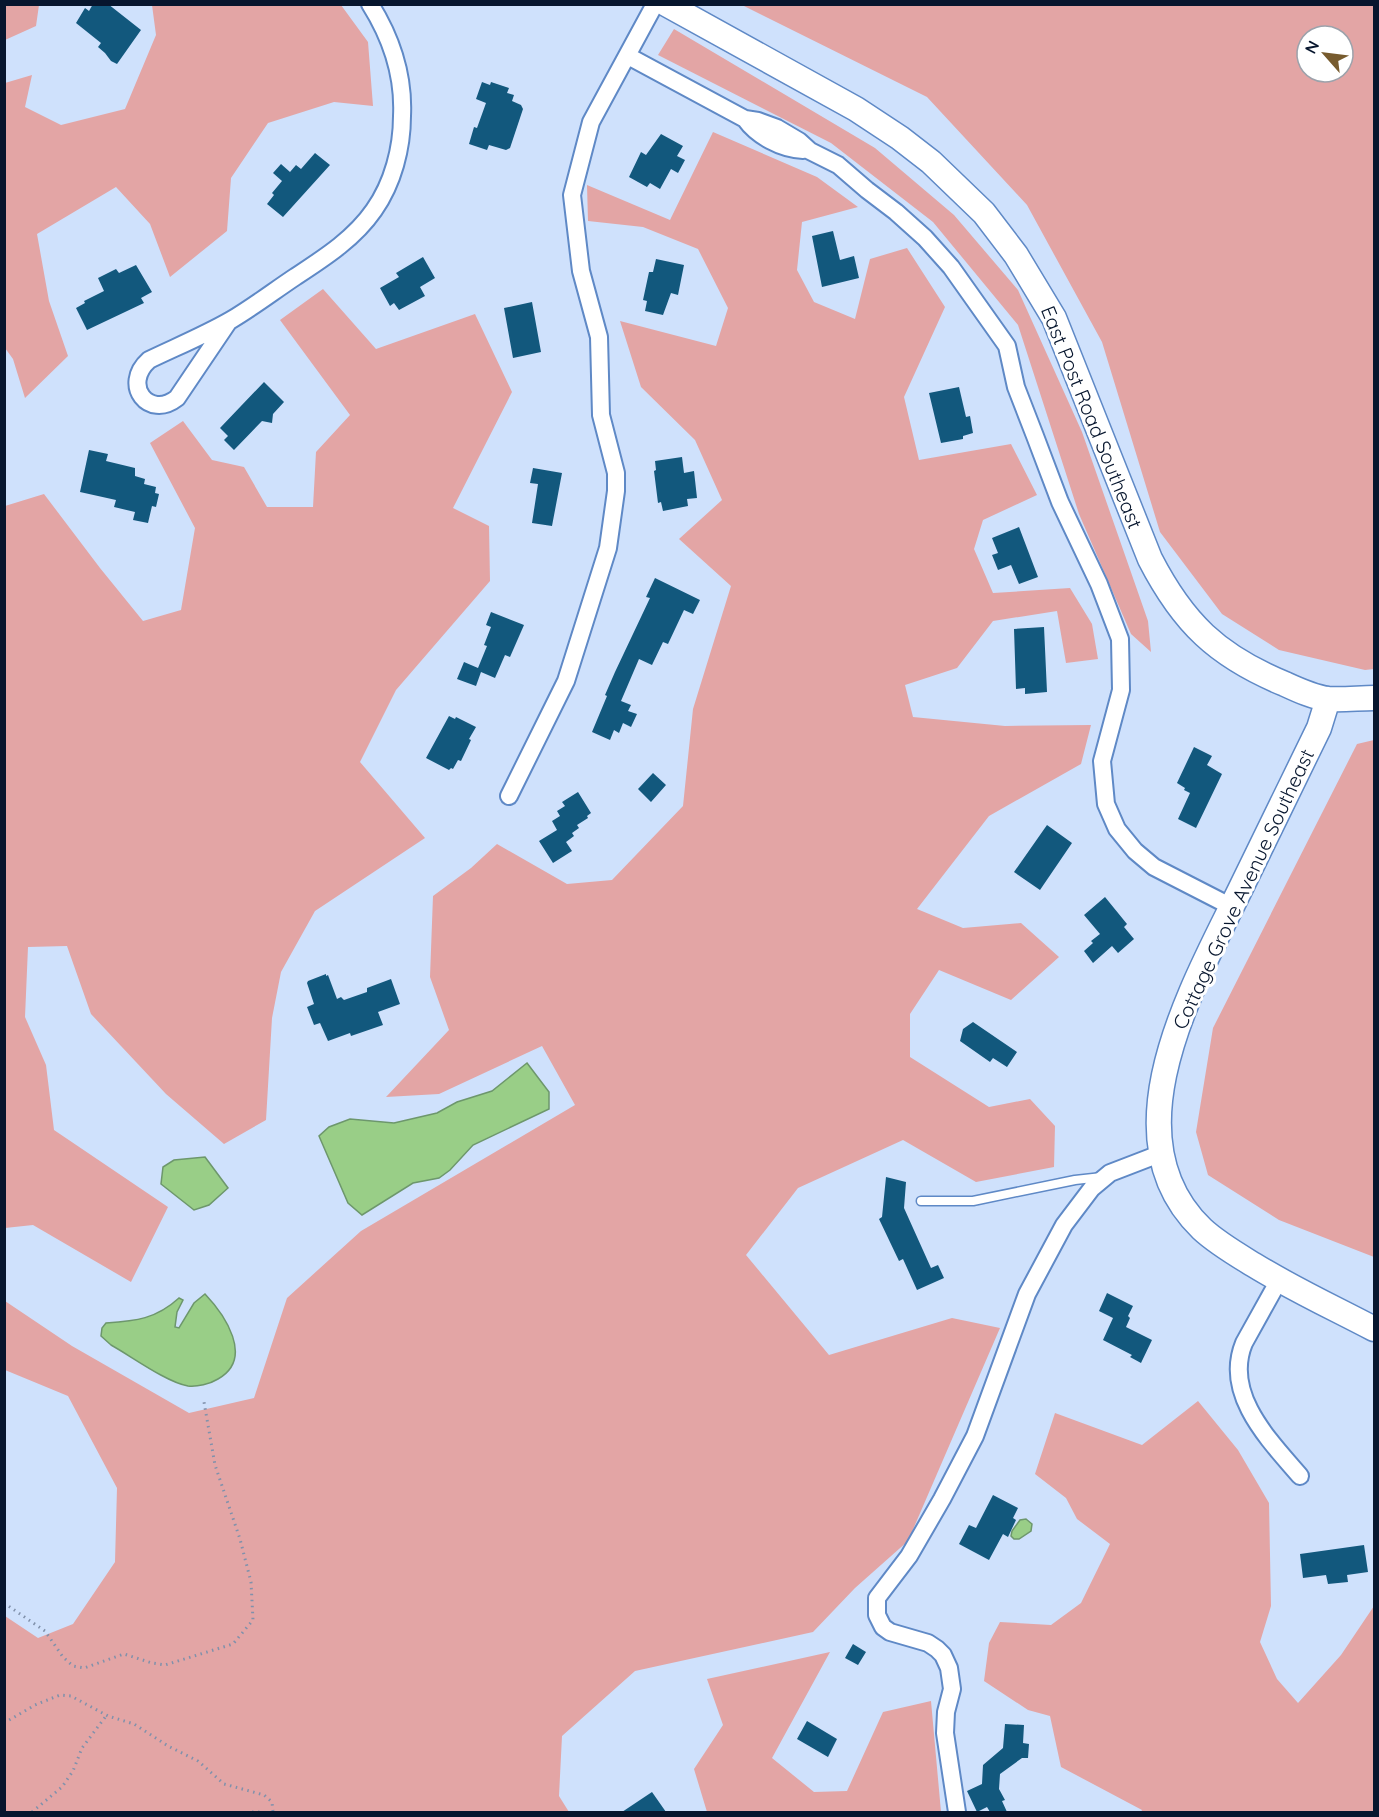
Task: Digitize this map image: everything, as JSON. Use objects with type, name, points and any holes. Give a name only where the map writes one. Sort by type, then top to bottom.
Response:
[{"type":"main road","name":"East Post Road Southeast","points":[[666,4],[856,109],[891,132],[931,162],[984,213],[1016,255],[1054,318],[1150,559],[1167,591],[1198,630],[1229,655],[1268,677],[1305,692],[1328,699],[1374,698]]},
{"type":"main road","name":"Cottage Grove Avenue Southeast","points":[[1328,699],[1319,728],[1186,1005],[1168,1055],[1161,1094],[1161,1153],[1173,1190],[1202,1228],[1228,1249],[1279,1280],[1374,1329]]},
{"type":"street","points":[[229,321],[177,398],[168,405],[158,406],[149,403],[141,396],[136,378],[140,368],[149,360],[229,321],[346,241],[374,211],[388,186],[402,134],[401,77],[387,38],[370,4]]},
{"type":"street","points":[[508,796],[566,681],[608,548],[616,491],[616,473],[601,415],[599,337],[581,271],[572,195],[591,122],[655,4]]},
{"type":"street","points":[[628,56],[745,119],[752,129],[762,136],[795,150],[810,151],[838,165],[925,238],[951,267],[1007,346],[1023,407],[1060,502],[1099,584],[1120,639],[1121,690],[1102,761],[1106,804],[1118,829],[1135,851],[1154,867],[1232,907]]},
{"type":"street","points":[[957,1812],[945,1733],[946,1712],[952,1689],[949,1668],[937,1648],[928,1643],[890,1632],[883,1627],[877,1615],[877,1598],[909,1556],[975,1436],[1008,1342],[1036,1274],[1064,1225],[1092,1188],[1110,1173],[1161,1153]]},
{"type":"street","points":[[1279,1280],[1244,1343],[1240,1353],[1237,1376],[1249,1408],[1273,1444],[1300,1476]]},
{"type":"lane","points":[[921,1201],[973,1201],[1075,1180],[1107,1176]]},
{"type":"path","points":[[4,1603],[45,1632],[72,1666],[84,1668],[124,1654],[165,1665],[233,1644],[253,1620],[251,1582],[240,1539],[215,1465],[204,1402]]},
{"type":"path","points":[[4,1723],[35,1705],[60,1695],[78,1698],[106,1716],[134,1724],[168,1746],[198,1761],[224,1784],[264,1795],[272,1802],[273,1812]]},
{"type":"path","points":[[32,1812],[62,1787],[73,1771],[82,1748],[106,1716]]},
{"type":"path","points":[[252,1812],[260,1812]]},
{"type":"shaded area","points":[[4,5],[39,5],[36,26],[5,40]]},
{"type":"shaded area","points":[[152,5],[341,5],[368,42],[373,106],[334,102],[268,123],[231,178],[227,231],[170,277],[150,224],[116,187],[37,234],[49,301],[68,356],[25,398],[13,359],[5,348],[5,83],[32,75],[25,107],[61,125],[125,109],[156,35]]},
{"type":"shaded area","points":[[742,5],[1374,5],[1374,669],[1365,670],[1279,650],[1222,614],[1160,532],[1102,342],[1027,205],[927,97]]},
{"type":"shaded area","points":[[674,29],[875,148],[954,215],[1018,290],[1082,432],[1148,621],[1151,652],[1131,634],[1079,514],[1018,325],[933,222],[831,143],[658,55]]},
{"type":"shaded area","points":[[713,132],[817,177],[858,207],[802,222],[797,270],[814,302],[855,319],[870,259],[907,248],[945,307],[904,397],[919,460],[1011,444],[1037,495],[983,520],[974,549],[993,593],[1070,588],[1092,624],[1098,659],[1066,663],[1057,611],[993,621],[957,668],[905,685],[913,717],[1005,726],[1091,725],[1081,764],[989,816],[917,909],[963,928],[1021,923],[1059,957],[1011,1000],[939,970],[910,1014],[910,1057],[989,1107],[1030,1099],[1055,1126],[1054,1167],[976,1182],[903,1140],[798,1188],[746,1255],[829,1355],[952,1318],[1000,1328],[908,1541],[855,1588],[813,1632],[635,1671],[562,1736],[559,1796],[569,1812],[5,1812],[5,1616],[38,1638],[73,1624],[115,1562],[117,1488],[68,1396],[5,1370],[5,1301],[72,1346],[189,1413],[254,1398],[287,1298],[361,1231],[575,1105],[542,1046],[439,1094],[386,1097],[449,1030],[430,977],[433,896],[471,868],[497,844],[567,884],[612,880],[683,806],[693,709],[731,586],[679,539],[722,500],[695,440],[641,387],[620,321],[716,346],[728,308],[698,249],[643,227],[588,221],[587,185],[670,220]]},
{"type":"shaded area","points":[[323,289],[376,349],[475,314],[512,392],[453,508],[489,526],[490,581],[396,690],[360,762],[425,838],[315,911],[281,972],[272,1018],[266,1120],[224,1144],[166,1094],[91,1014],[67,946],[28,947],[25,1017],[46,1065],[54,1130],[168,1207],[131,1282],[33,1225],[5,1228],[5,506],[44,494],[143,621],[181,610],[195,528],[150,443],[183,421],[212,460],[244,467],[267,507],[313,507],[316,452],[350,415],[280,320]]},
{"type":"shaded area","points":[[1374,740],[1374,1257],[1279,1220],[1208,1175],[1196,1132],[1213,1028],[1357,744]]},
{"type":"shaded area","points":[[527,1063],[549,1092],[549,1109],[473,1145],[450,1170],[439,1178],[413,1183],[362,1215],[348,1203],[319,1136],[329,1127],[350,1119],[394,1123],[437,1113],[457,1102],[492,1091]]},
{"type":"shaded area","points":[[205,1157],[228,1188],[209,1205],[194,1210],[161,1184],[163,1167],[174,1160]]},
{"type":"shaded area","points":[[205,1294],[227,1324],[235,1348],[234,1360],[229,1370],[211,1382],[199,1386],[179,1384],[111,1345],[101,1336],[102,1328],[106,1323],[154,1315],[179,1298],[183,1300],[177,1312],[175,1327],[179,1328],[194,1303]]},
{"type":"shaded area","points":[[1198,1401],[1238,1450],[1269,1503],[1271,1606],[1260,1642],[1277,1679],[1298,1703],[1341,1655],[1374,1606],[1374,1812],[1141,1812],[1142,1810],[1061,1767],[1050,1716],[1028,1710],[984,1681],[989,1643],[1000,1622],[1051,1625],[1081,1603],[1110,1544],[1077,1519],[1066,1498],[1035,1474],[1055,1413],[1142,1445]]},
{"type":"shaded area","points":[[1026,1519],[1032,1524],[1031,1531],[1019,1539],[1014,1539],[1011,1536],[1012,1531],[1020,1520]]},
{"type":"shaded area","points":[[830,1652],[772,1758],[814,1792],[847,1791],[883,1712],[931,1701],[941,1812],[707,1812],[694,1769],[723,1725],[707,1679]]},
{"type":"building","points":[[93,4],[108,4],[141,30],[117,64],[98,47],[101,43],[76,23],[85,8],[89,11]]},
{"type":"building","points":[[482,82],[490,85],[491,82],[509,88],[507,93],[514,95],[512,101],[521,105],[523,109],[510,148],[506,150],[489,145],[487,150],[469,144],[474,127],[477,128],[486,103],[476,99]]},
{"type":"building","points":[[661,134],[683,146],[677,156],[685,160],[678,173],[671,169],[660,189],[650,183],[647,187],[629,177],[641,152],[646,155]]},
{"type":"building","points":[[315,153],[330,165],[283,217],[267,204],[274,195],[272,193],[282,181],[273,173],[281,164],[290,172],[296,165],[301,169]]},
{"type":"building","points":[[833,231],[840,260],[854,256],[859,278],[822,287],[812,236]]},
{"type":"building","points":[[423,257],[435,278],[420,287],[425,296],[399,310],[394,303],[390,306],[380,288],[399,277],[396,273]]},
{"type":"building","points":[[656,259],[684,265],[678,295],[671,293],[663,315],[645,311],[647,301],[643,300],[649,272],[653,272]]},
{"type":"building","points":[[136,265],[152,292],[141,298],[144,303],[87,330],[76,308],[85,303],[84,301],[104,291],[98,278],[116,269],[119,273]]},
{"type":"building","points":[[532,302],[541,352],[513,358],[504,308]]},
{"type":"building","points":[[264,382],[284,402],[273,414],[272,423],[262,421],[234,450],[224,440],[228,436],[220,428]]},
{"type":"building","points":[[959,387],[966,417],[970,416],[973,433],[963,436],[963,439],[941,443],[929,393]]},
{"type":"building","points":[[89,450],[108,454],[106,461],[135,468],[135,476],[145,479],[144,484],[156,487],[155,493],[159,494],[156,507],[152,506],[148,523],[133,520],[135,512],[114,507],[116,500],[80,492]]},
{"type":"building","points":[[682,457],[684,473],[694,471],[697,498],[687,499],[688,506],[663,511],[661,502],[658,503],[655,461]]},
{"type":"building","points":[[533,468],[562,473],[552,526],[532,523],[538,484],[530,483]]},
{"type":"building","points":[[1019,527],[1038,577],[1019,584],[1011,565],[998,570],[992,555],[998,553],[992,538]]},
{"type":"building","points":[[655,578],[700,600],[693,614],[684,610],[668,644],[663,642],[652,665],[639,659],[621,701],[631,705],[628,711],[637,714],[631,727],[623,723],[619,733],[614,730],[610,740],[592,732],[607,696],[605,695],[650,598],[646,597]]},
{"type":"building","points":[[491,612],[524,625],[510,657],[505,655],[495,678],[481,672],[476,686],[457,679],[464,662],[478,668],[487,646],[484,645],[491,627],[486,625]]},
{"type":"building","points":[[1044,627],[1047,692],[1025,694],[1025,688],[1016,689],[1014,629]]},
{"type":"building","points":[[449,716],[476,727],[461,761],[458,760],[453,769],[449,770],[426,758]]},
{"type":"building","points":[[1194,747],[1212,756],[1207,765],[1222,774],[1196,828],[1178,819],[1190,793],[1177,783]]},
{"type":"building","points":[[653,773],[666,785],[651,802],[638,789]]},
{"type":"building","points":[[578,792],[591,813],[587,816],[588,818],[577,825],[579,828],[572,833],[574,836],[566,842],[572,851],[553,863],[539,841],[557,830],[552,821],[560,816],[557,811],[565,806],[562,802]]},
{"type":"building","points":[[1047,825],[1072,843],[1040,890],[1014,872]]},
{"type":"building","points":[[1105,897],[1127,924],[1124,927],[1134,939],[1118,953],[1112,946],[1093,963],[1084,951],[1100,934],[1084,915]]},
{"type":"building","points":[[326,974],[337,999],[341,997],[344,1000],[367,992],[367,988],[391,979],[400,1004],[378,1012],[383,1025],[328,1041],[320,1023],[314,1025],[307,1007],[314,1004],[308,981]]},
{"type":"building","points":[[973,1022],[1017,1052],[1007,1067],[993,1058],[990,1062],[960,1041],[963,1029]]},
{"type":"building","points":[[886,1177],[906,1182],[904,1208],[931,1268],[938,1265],[944,1278],[917,1290],[903,1259],[899,1261],[879,1219],[882,1217]]},
{"type":"building","points":[[1107,1293],[1133,1306],[1126,1327],[1152,1340],[1141,1363],[1130,1357],[1132,1355],[1103,1340],[1113,1318],[1099,1311]]},
{"type":"building","points":[[993,1495],[1018,1508],[1013,1518],[1016,1520],[1008,1537],[1003,1534],[989,1560],[959,1544],[969,1525],[976,1528]]},
{"type":"building","points":[[1364,1545],[1368,1572],[1347,1575],[1348,1582],[1328,1584],[1326,1575],[1303,1578],[1300,1554]]},
{"type":"building","points":[[853,1644],[866,1652],[858,1665],[845,1658]]},
{"type":"building","points":[[807,1721],[837,1739],[828,1757],[797,1739]]},
{"type":"building","points":[[1005,1724],[1024,1725],[1023,1743],[1029,1744],[1028,1758],[1022,1758],[1000,1774],[999,1789],[1005,1800],[1002,1801],[1007,1812],[990,1812],[987,1807],[977,1812],[967,1791],[982,1784],[983,1765],[1003,1748]]},
{"type":"building","points":[[652,1792],[666,1812],[622,1812]]}]
